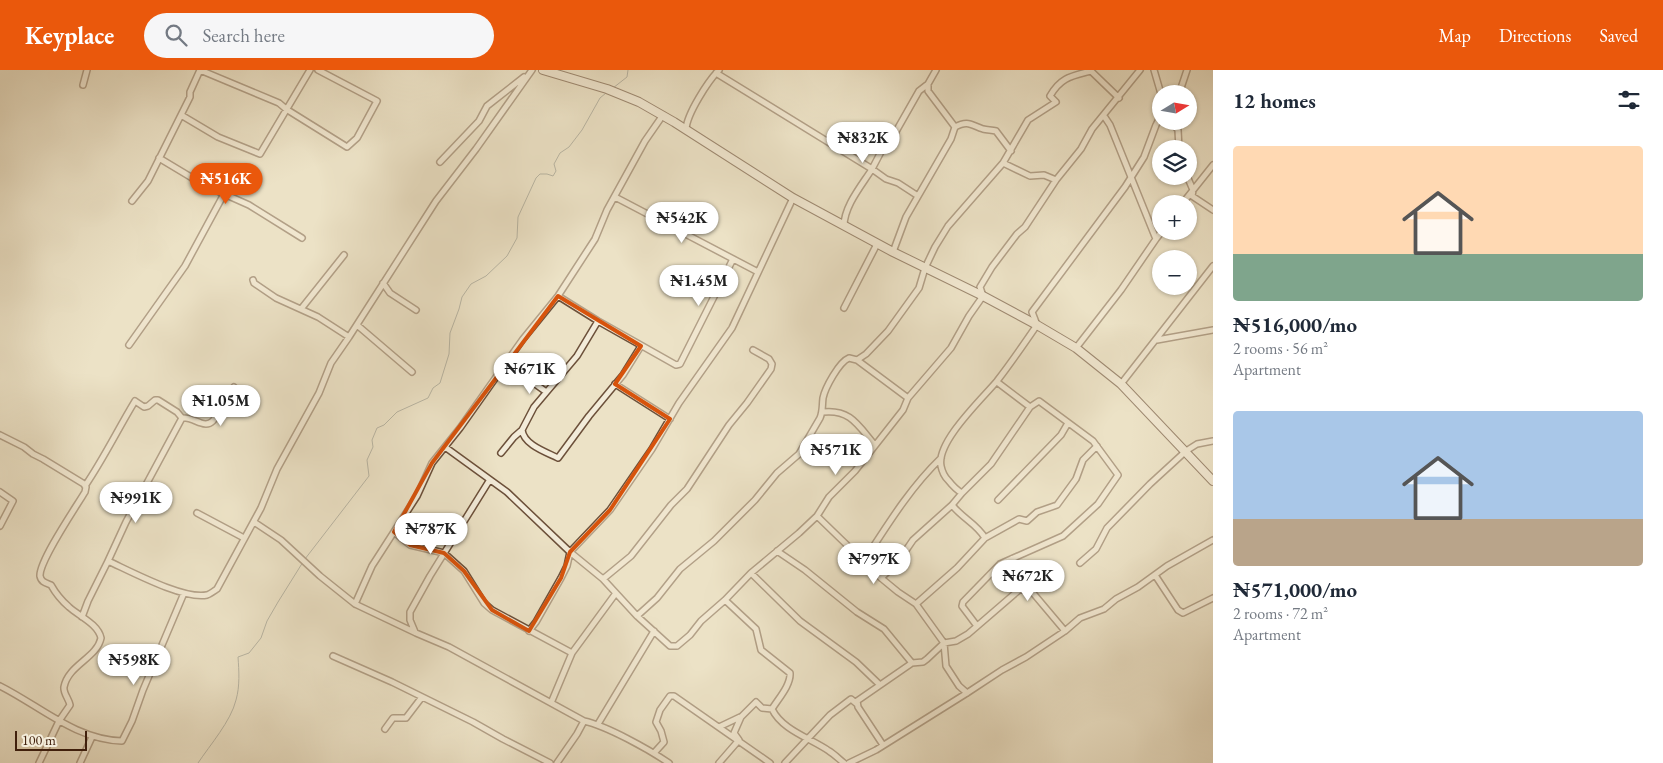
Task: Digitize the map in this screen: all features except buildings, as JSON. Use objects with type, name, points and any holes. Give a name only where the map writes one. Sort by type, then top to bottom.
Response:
[{"type":"main road","points":[[543,70],[625,96],[662,115],[793,198],[877,244],[1038,325],[1076,348],[1122,384],[1213,481]]},
{"type":"street","points":[[82,85],[87,70]]},
{"type":"street","points":[[132,201],[144,187],[181,115],[200,70],[279,103],[347,147],[357,138],[376,101],[318,70]]},
{"type":"street","points":[[181,115],[218,137],[260,154],[310,70]]},
{"type":"street","points":[[844,226],[844,218],[847,212],[883,148],[890,142],[919,91],[928,84],[936,70]]},
{"type":"street","points":[[445,447],[489,481],[507,492],[570,552],[603,579],[670,646],[677,646],[690,635],[701,620],[725,600],[751,573],[817,516],[829,496],[855,471],[874,444],[903,410],[908,398],[951,348],[983,296],[980,286],[992,267],[1017,234],[1025,227],[1056,180],[1081,149],[1092,130],[1140,70]]},
{"type":"street","points":[[1154,70],[1158,85]]},
{"type":"street","points":[[1182,85],[1187,70]]},
{"type":"street","points":[[686,129],[687,119],[695,108],[706,85],[717,71],[886,179],[898,183],[918,196]]},
{"type":"street","points":[[857,360],[866,354],[888,331],[919,288],[925,268],[935,247],[952,220],[1003,163],[1028,120],[1056,102],[1050,96],[1056,86],[1069,76],[1091,71],[1119,98]]},
{"type":"street","points":[[440,162],[479,121],[487,106],[530,72]]},
{"type":"street","points":[[108,561],[184,593],[206,595],[217,590],[254,522],[277,469],[319,393],[331,363],[436,201],[476,149],[530,72]]},
{"type":"street","points":[[928,84],[928,91],[955,127]]},
{"type":"street","points":[[356,604],[372,566],[417,496],[432,463],[507,364],[523,339],[558,296],[595,239],[645,141],[662,115]]},
{"type":"street","points":[[1104,116],[1110,125],[1152,229]]},
{"type":"street","points":[[674,122],[687,119]]},
{"type":"street","points":[[893,252],[906,217],[951,139],[955,127],[963,123],[978,126],[982,129],[996,130],[1011,151]]},
{"type":"street","points":[[962,493],[956,490],[941,467],[944,448],[957,428],[996,382],[1038,325],[1032,312],[1132,177],[1144,157],[1154,130]]},
{"type":"street","points":[[159,158],[204,185],[249,205],[302,238]]},
{"type":"street","points":[[1003,163],[1030,176],[1044,175],[1056,180]]},
{"type":"street","points":[[1189,195],[1213,165]]},
{"type":"street","points":[[1191,185],[1193,190],[1192,196],[1213,210]]},
{"type":"street","points":[[129,344],[185,266],[224,194]]},
{"type":"street","points":[[615,197],[758,272]]},
{"type":"street","points":[[529,631],[561,578],[567,566],[570,552],[610,510],[652,449],[697,377],[732,328],[793,198]]},
{"type":"street","points":[[1076,348],[1121,290],[1155,240]]},
{"type":"street","points":[[844,308],[877,244]]},
{"type":"street","points":[[302,309],[344,255]]},
{"type":"street","points":[[558,296],[676,365],[680,364],[733,259]]},
{"type":"street","points":[[1122,384],[1213,266]]},
{"type":"street","points":[[1206,275],[1213,274]]},
{"type":"street","points":[[253,280],[254,283],[276,298],[318,317],[349,337]]},
{"type":"street","points":[[383,283],[390,293],[416,310]]},
{"type":"street","points":[[501,453],[522,430],[534,407],[546,391],[577,356],[598,321]]},
{"type":"street","points":[[357,325],[412,372]]},
{"type":"street","points":[[1156,340],[1213,330]]},
{"type":"street","points":[[522,430],[526,439],[558,458],[585,420],[623,375],[641,346]]},
{"type":"street","points":[[603,579],[631,556],[671,505],[687,489],[729,425],[771,369],[772,364],[769,359],[752,350]]},
{"type":"street","points":[[638,616],[657,598],[680,569],[714,541],[777,473],[799,454],[823,412],[823,399],[832,378],[846,359],[857,360],[908,398]]},
{"type":"street","points":[[507,364],[546,391]]},
{"type":"street","points":[[996,382],[1030,407]]},
{"type":"street","points":[[615,384],[670,419]]},
{"type":"street","points":[[40,763],[59,721],[70,705],[63,689],[64,685],[71,672],[100,643],[100,633],[97,628],[69,607],[55,593],[52,585],[45,583],[41,578],[40,573],[48,553],[85,492],[85,486],[135,401],[144,407],[158,400],[177,412],[182,418],[185,417],[205,425],[210,424],[216,417],[222,404],[234,387]]},
{"type":"street","points":[[881,578],[898,562],[912,540],[952,505],[991,464],[1030,407],[1039,401],[1085,433],[1118,475],[1098,504],[1063,536],[1000,564],[963,602],[962,606],[977,626]]},
{"type":"street","points":[[823,412],[838,411],[850,417],[874,444]]},
{"type":"street","points":[[82,617],[126,522],[182,418]]},
{"type":"street","points":[[998,500],[1061,435],[1068,423]]},
{"type":"street","points":[[0,435],[43,458],[85,486]]},
{"type":"street","points":[[1080,563],[1096,549],[1107,528],[1150,484],[1196,444],[1213,441]]},
{"type":"street","points":[[916,604],[957,568],[985,538],[1019,519],[1027,521],[1038,512],[1057,505],[1076,479],[1083,460],[1097,446]]},
{"type":"street","points":[[864,561],[902,502],[923,475],[941,458]]},
{"type":"street","points":[[416,634],[410,620],[410,612],[489,481]]},
{"type":"street","points":[[0,492],[14,501],[0,526]]},
{"type":"street","points":[[952,505],[959,514],[981,530],[985,538]]},
{"type":"street","points":[[197,513],[244,538]]},
{"type":"street","points":[[817,516],[881,578],[916,604],[944,643],[946,666],[959,686],[968,693]]},
{"type":"street","points":[[254,522],[281,540],[320,576],[356,604],[416,634],[449,647],[584,721],[598,724],[654,753],[669,763]]},
{"type":"street","points":[[394,532],[410,545],[444,554],[464,571],[484,603],[492,610],[572,653]]},
{"type":"street","points":[[849,763],[883,745],[968,693],[1065,631],[1080,618],[1104,609],[1167,566],[1213,540]]},
{"type":"street","points":[[778,551],[806,570],[857,612],[884,628],[912,663]]},
{"type":"street","points":[[1011,559],[1033,593],[1065,631]]},
{"type":"street","points":[[751,573],[800,621],[856,662],[880,685]]},
{"type":"street","points":[[1155,575],[1178,610],[1183,613],[1213,598]]},
{"type":"street","points":[[857,704],[857,701],[912,663],[923,662],[944,643],[956,641],[968,634],[1019,590],[1033,593]]},
{"type":"street","points":[[0,686],[59,721],[92,737],[122,741],[132,722],[143,690],[184,593]]},
{"type":"street","points":[[551,703],[572,653],[616,593]]},
{"type":"street","points":[[725,600],[756,629],[761,650],[790,673],[789,682],[772,709]]},
{"type":"street","points":[[598,724],[654,631]]},
{"type":"street","points":[[333,656],[392,682],[550,763]]},
{"type":"street","points":[[654,753],[664,742],[656,722],[660,710],[670,696],[674,696],[770,763]]},
{"type":"street","points":[[384,729],[393,718],[406,718],[422,697]]},
{"type":"street","points":[[786,763],[830,715],[851,699],[857,704],[883,745]]},
{"type":"street","points":[[719,727],[740,717],[756,702],[762,708],[772,709]]},
{"type":"street","points":[[772,709],[786,725],[829,751],[844,763]]},
{"type":"street","points":[[473,722],[475,715]]},
{"type":"street","points":[[738,740],[734,733],[740,717]]},
{"type":"street","points":[[557,763],[584,721]]},
{"type":"street","points":[[80,763],[92,737]]},
{"type":"street","points":[[719,763],[738,740]]},
{"type":"highlighted area","points":[[558,296],[641,346],[615,384],[670,419],[610,510],[570,552],[561,578],[529,631],[492,610],[464,571],[444,553],[410,545],[394,532],[432,463]]},
{"type":"waterway","points":[[613,88],[627,77],[628,70]]},
{"type":"waterway","points":[[305,559],[369,476],[367,460],[373,447],[372,440],[377,428],[384,425],[397,412],[428,398],[433,388],[440,383],[449,354],[450,333],[462,297],[471,284],[486,276],[507,256],[517,238],[518,217],[536,178],[540,174],[553,176],[556,171],[554,164],[560,153],[569,147],[582,130],[600,98],[606,93]]},
{"type":"waterway","points":[[198,763],[230,716],[239,684],[238,657],[249,653],[261,638],[267,621],[303,562]]}]
